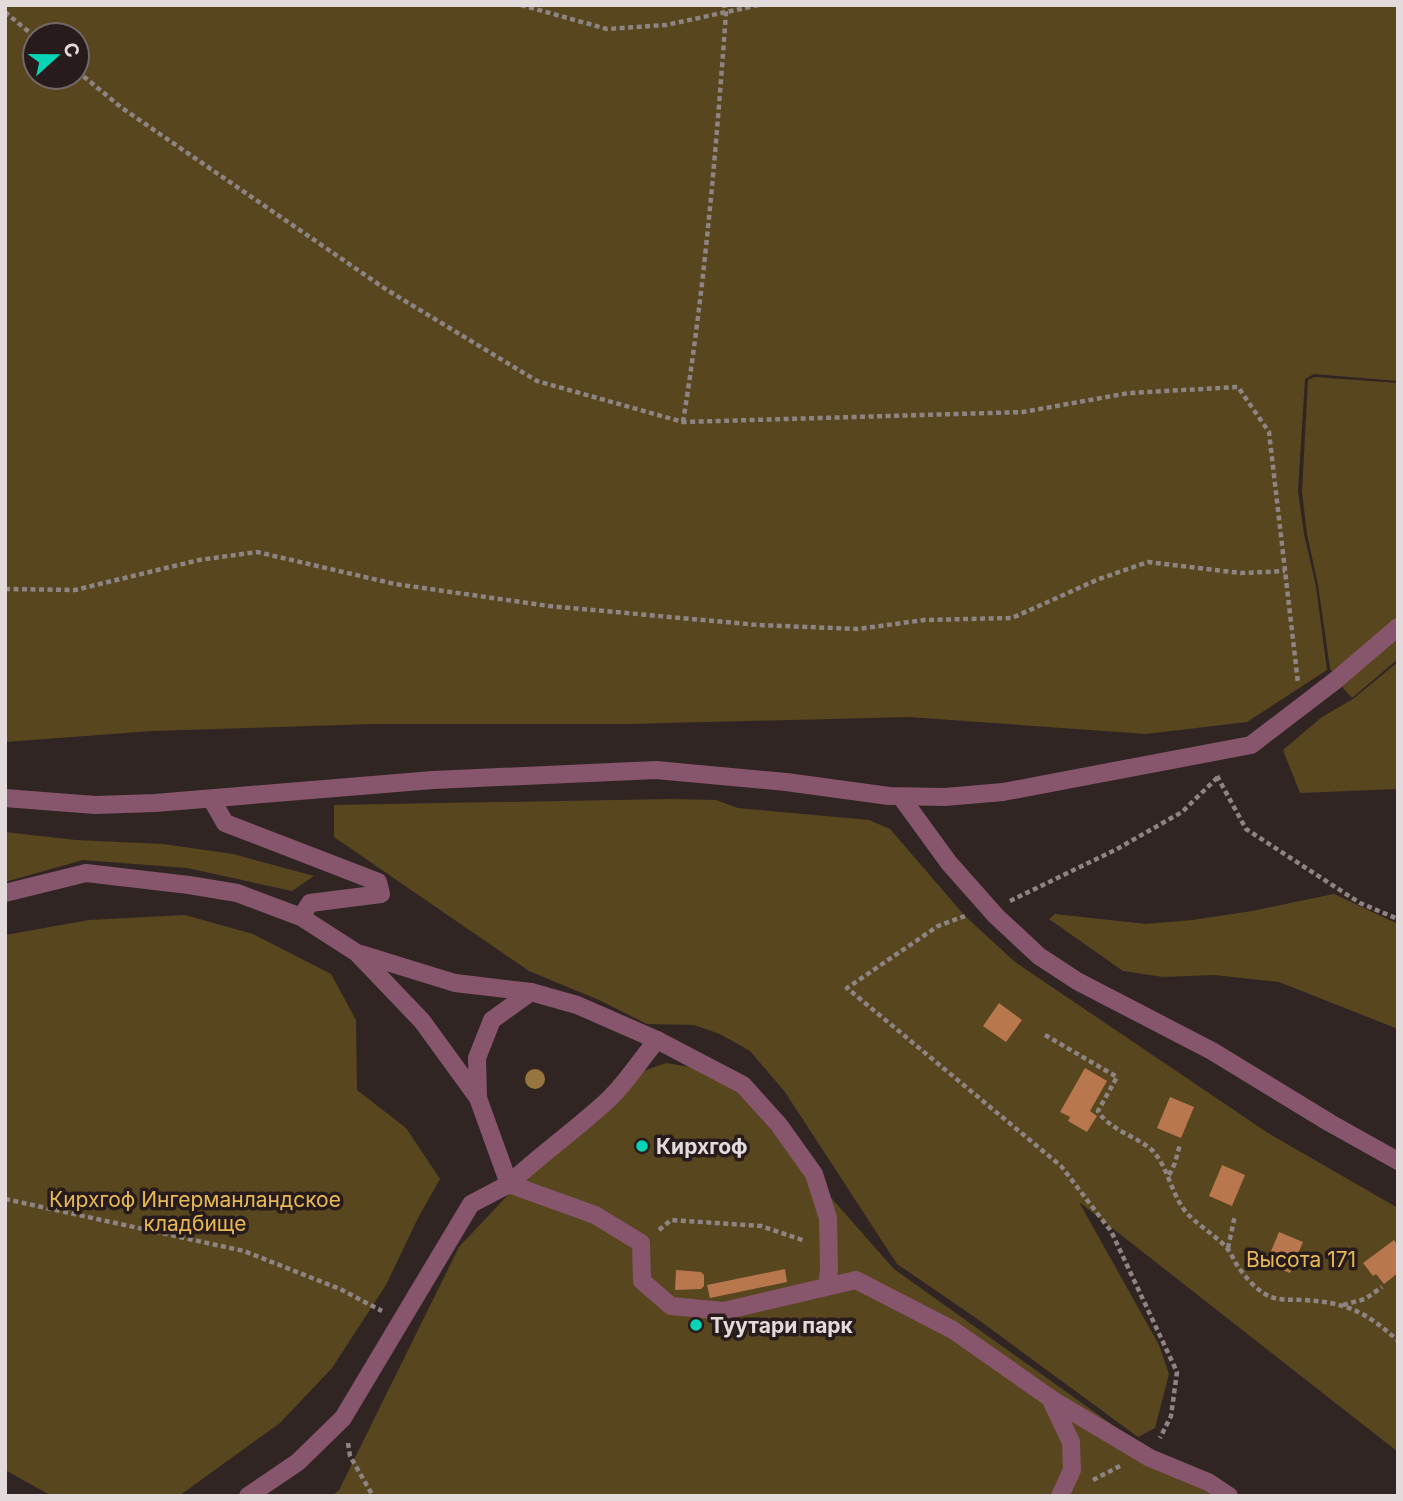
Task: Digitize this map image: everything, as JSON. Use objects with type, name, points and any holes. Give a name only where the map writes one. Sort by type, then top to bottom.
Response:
[{"type":"street","points":[[5,798],[95,805],[212,800],[433,780],[656,771],[786,782],[901,796],[945,797],[1003,792],[1251,746],[1336,680],[1398,627]]},
{"type":"street","points":[[901,796],[949,863],[991,910],[1040,956],[1077,981],[1213,1051],[1398,1161]]},
{"type":"street","points":[[212,800],[225,823],[378,882],[381,894],[310,904],[301,917]]},
{"type":"street","points":[[5,893],[86,873],[237,893],[301,917],[357,953],[422,1020],[478,1098],[509,1184]]},
{"type":"street","points":[[357,953],[455,983],[531,992],[577,1004],[657,1040],[743,1085],[779,1125],[814,1174],[828,1218],[828,1278]]},
{"type":"street","points":[[478,1098],[477,1058],[492,1020],[531,992]]},
{"type":"street","points":[[248,1496],[298,1462],[343,1418],[471,1204],[509,1184],[542,1153],[576,1128],[611,1097],[657,1040]]},
{"type":"street","points":[[509,1184],[595,1214],[641,1243],[642,1281],[671,1306],[724,1311],[828,1278],[856,1280],[953,1330],[1050,1398],[1150,1458],[1208,1482],[1228,1496]]},
{"type":"street","points":[[1050,1398],[1071,1442],[1073,1470],[1060,1496]]},
{"type":"path","points":[[521,5],[607,29],[666,25],[759,5]]},
{"type":"path","points":[[683,422],[701,303],[714,172],[726,13],[724,5]]},
{"type":"path","points":[[5,12],[21,25]]},
{"type":"path","points":[[91,83],[122,108],[387,290],[537,381],[683,422],[1023,412],[1129,393],[1238,387],[1269,432],[1300,708]]},
{"type":"path","points":[[5,589],[75,590],[199,560],[257,552],[395,584],[549,606],[758,625],[858,629],[924,620],[1012,618],[1099,579],[1148,562],[1241,573],[1285,571]]},
{"type":"path","points":[[1205,754],[1246,829],[1360,903],[1398,919]]},
{"type":"path","points":[[991,910],[1117,849],[1182,812],[1222,774]]},
{"type":"path","points":[[965,916],[938,926],[847,988],[1061,1166],[1111,1231],[1178,1372],[1171,1416],[1150,1458],[1123,1464],[1086,1483]]},
{"type":"path","points":[[1045,1035],[1117,1077],[1098,1111],[1102,1119],[1138,1139],[1153,1152],[1165,1168],[1185,1211],[1228,1249],[1237,1265],[1256,1287],[1270,1297],[1285,1301],[1301,1300],[1342,1305],[1357,1310],[1380,1324],[1398,1340]]},
{"type":"path","points":[[1168,1176],[1180,1144]]},
{"type":"path","points":[[5,1199],[244,1251],[340,1289],[400,1320]]},
{"type":"path","points":[[1228,1249],[1235,1214]]},
{"type":"path","points":[[641,1243],[671,1220],[761,1226],[803,1239],[828,1278]]},
{"type":"path","points":[[1342,1305],[1365,1299],[1382,1287]]},
{"type":"path","points":[[343,1418],[350,1456],[373,1496]]},
{"type":"green space","points":[[5,5],[1398,5],[1398,381],[1314,374],[1305,379],[1298,491],[1304,534],[1316,586],[1327,670],[1247,722],[1146,734],[909,717],[628,724],[374,724],[152,731],[5,742]]},
{"type":"green space","points":[[1315,377],[1398,383],[1398,659],[1352,698],[1336,680],[1330,668],[1302,492],[1308,380]]},
{"type":"green space","points":[[1398,662],[1398,789],[1300,793],[1283,750],[1322,717],[1353,699]]},
{"type":"green space","name":"Высота 171","points":[[716,800],[738,808],[869,820],[890,829],[965,916],[1015,962],[1268,1133],[1398,1208],[1398,1452],[1079,1202],[1159,1345],[1169,1374],[1155,1428],[1138,1437],[976,1318],[897,1264],[785,1092],[750,1051],[720,1034],[694,1025],[647,1024],[599,1000],[529,971],[334,837],[334,805]]},
{"type":"green space","points":[[5,832],[76,840],[163,844],[233,854],[314,876],[292,891],[187,868],[83,860],[5,882]]},
{"type":"green space","points":[[1334,894],[1398,924],[1398,1029],[1279,982],[1214,975],[1163,977],[1123,971],[1049,919],[1055,914],[1146,924],[1192,920]]},
{"type":"green space","name":"Кирхгоф Ингерманландское кладбище","points":[[185,915],[253,934],[331,974],[356,1020],[357,1090],[406,1128],[440,1179],[386,1285],[332,1368],[280,1423],[179,1496],[52,1496],[5,1470],[5,935],[89,920]]},
{"type":"green space","name":"Туутари парк","points":[[666,1063],[720,1072],[894,1269],[1212,1496],[332,1496],[339,1490],[459,1247],[615,1081]]},
{"type":"building","points":[[999,1003],[1022,1020],[1006,1042],[983,1026]]},
{"type":"building","points":[[1085,1068],[1107,1081],[1090,1111],[1097,1116],[1087,1132],[1068,1121],[1070,1117],[1060,1112]]},
{"type":"building","points":[[1170,1097],[1194,1107],[1181,1138],[1157,1128]]},
{"type":"building","points":[[1222,1165],[1245,1175],[1232,1206],[1209,1196]]},
{"type":"building","points":[[1279,1232],[1303,1242],[1290,1273],[1266,1263]]},
{"type":"building","points":[[1394,1240],[1398,1246],[1398,1273],[1384,1284],[1376,1274],[1373,1276],[1363,1263]]},
{"type":"building","points":[[785,1269],[787,1282],[710,1298],[707,1285]]},
{"type":"building","points":[[676,1270],[701,1272],[704,1275],[704,1286],[701,1289],[675,1290]]},
{"type":"place","name":"Кирхгоф","points":[[642,1146]]},
{"type":"place","name":"Туутари парк","points":[[696,1325]]}]
